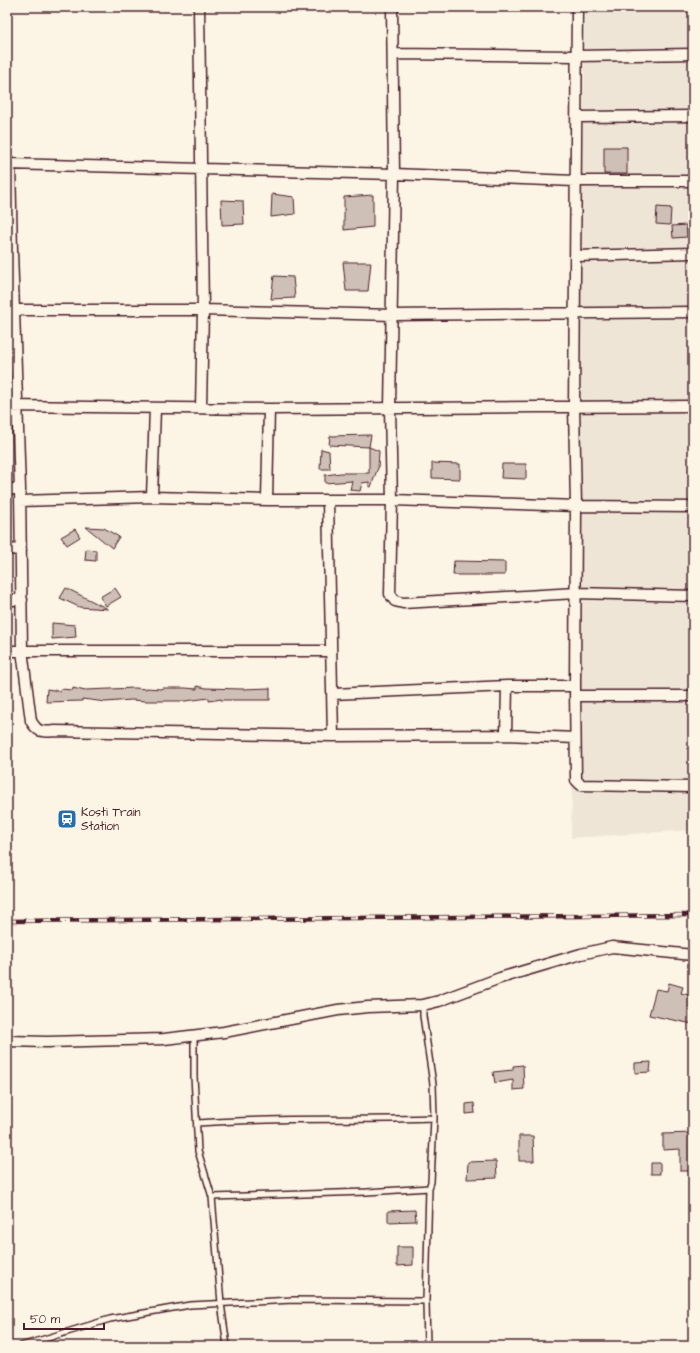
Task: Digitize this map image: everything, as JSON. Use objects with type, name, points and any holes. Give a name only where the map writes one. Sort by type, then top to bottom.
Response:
[{"type":"street","points":[[199,7],[203,310],[201,408]]},
{"type":"street","points":[[392,7],[394,174],[390,408],[392,500],[390,594],[395,601],[403,603],[576,593],[693,596]]},
{"type":"street","points":[[577,7],[575,181],[576,312],[574,407],[576,506],[576,780],[581,785],[693,787]]},
{"type":"street","points":[[393,54],[577,56],[693,54]]},
{"type":"street","points":[[576,117],[693,116]]},
{"type":"street","points":[[575,738],[506,735],[333,736],[41,732],[35,728],[31,721],[22,650],[20,489],[12,406],[9,164],[394,174],[575,181],[693,181]]},
{"type":"street","points":[[575,256],[693,253]]},
{"type":"street","points":[[10,310],[203,310],[392,314],[693,312]]},
{"type":"street","points":[[12,406],[269,409],[693,406]]},
{"type":"street","points":[[152,497],[155,408]]},
{"type":"street","points":[[267,500],[269,409]]},
{"type":"street","points":[[7,490],[20,489]]},
{"type":"street","points":[[20,501],[152,497],[267,500],[392,500],[576,506],[693,507]]},
{"type":"street","points":[[328,500],[333,736]]},
{"type":"street","points":[[7,549],[21,550]]},
{"type":"street","points":[[7,600],[22,600]]},
{"type":"street","points":[[7,651],[331,651]]},
{"type":"street","points":[[333,694],[507,686],[575,691],[693,696]]},
{"type":"street","points":[[506,735],[507,686]]},
{"type":"street","points":[[7,1041],[47,1042],[156,1039],[224,1032],[338,1010],[368,1007],[423,1005],[439,1001],[500,978],[581,954],[612,947],[693,955]]},
{"type":"lane","points":[[423,1005],[423,1016],[433,1084],[434,1118],[432,1182],[429,1188],[426,1301],[427,1346]]},
{"type":"lane","points":[[194,1035],[194,1076],[198,1151],[212,1197],[221,1303],[227,1346]]},
{"type":"lane","points":[[197,1123],[283,1118],[380,1120],[434,1118]]},
{"type":"lane","points":[[212,1197],[367,1192],[429,1188]]},
{"type":"lane","points":[[21,1346],[116,1318],[190,1305],[293,1300],[426,1301]]},
{"type":"shaded area","points":[[585,7],[693,7],[693,830],[571,838]]},
{"type":"building","points":[[604,147],[627,147],[627,174],[604,174]]},
{"type":"building","points":[[272,194],[294,197],[295,214],[271,217]]},
{"type":"building","points":[[373,195],[373,227],[344,230],[344,197]]},
{"type":"building","points":[[221,200],[243,201],[244,224],[222,225]]},
{"type":"building","points":[[657,207],[671,208],[670,225],[656,224]]},
{"type":"building","points":[[686,225],[687,237],[673,238],[672,226]]},
{"type":"building","points":[[343,262],[371,262],[368,291],[346,291]]},
{"type":"building","points":[[274,276],[293,277],[295,298],[271,299]]},
{"type":"building","points":[[371,435],[369,447],[329,445],[330,436]]},
{"type":"building","points":[[369,447],[379,451],[378,469],[371,487],[369,487],[369,482],[362,483],[360,491],[350,490],[352,481],[325,483],[325,475],[341,473],[369,473]]},
{"type":"building","points":[[321,449],[329,451],[330,469],[320,469]]},
{"type":"building","points":[[432,463],[460,464],[460,479],[432,478]]},
{"type":"building","points":[[502,464],[526,464],[526,479],[501,478]]},
{"type":"building","points":[[86,527],[104,528],[119,537],[112,548]]},
{"type":"building","points":[[75,529],[80,537],[67,545],[61,537]]},
{"type":"building","points":[[86,549],[96,550],[96,561],[85,560]]},
{"type":"building","points":[[454,561],[505,562],[505,575],[453,575]]},
{"type":"building","points":[[66,588],[108,609],[79,607],[60,598]]},
{"type":"building","points":[[115,588],[121,597],[106,606],[100,597]]},
{"type":"building","points":[[52,623],[75,625],[76,637],[52,639]]},
{"type":"building","points":[[197,686],[206,688],[242,689],[270,688],[270,700],[221,699],[209,701],[209,698],[185,701],[131,700],[106,702],[82,699],[82,701],[46,702],[47,689],[60,691],[60,689],[73,690],[73,688],[85,691],[135,688],[197,689]]},
{"type":"building","points":[[669,983],[683,987],[681,993],[693,996],[693,1024],[649,1015],[656,989],[667,991]]},
{"type":"building","points":[[651,1062],[650,1072],[635,1073],[635,1063]]},
{"type":"building","points":[[523,1065],[524,1089],[513,1090],[513,1080],[495,1083],[493,1072],[513,1070],[513,1066]]},
{"type":"building","points":[[474,1103],[475,1113],[466,1114],[466,1104]]},
{"type":"building","points":[[692,1133],[693,1171],[680,1171],[680,1149],[663,1150],[663,1134]]},
{"type":"building","points":[[519,1136],[533,1136],[534,1161],[519,1161]]},
{"type":"building","points":[[496,1161],[497,1178],[467,1179],[468,1162]]},
{"type":"building","points":[[651,1163],[660,1163],[660,1174],[651,1174]]},
{"type":"building","points":[[415,1210],[416,1221],[388,1222],[388,1211]]},
{"type":"building","points":[[397,1247],[413,1247],[413,1265],[397,1266]]},
{"type":"railway","points":[[7,921],[693,915]]},
{"type":"place","name":"Kosti Train Station","points":[[67,819]]}]
